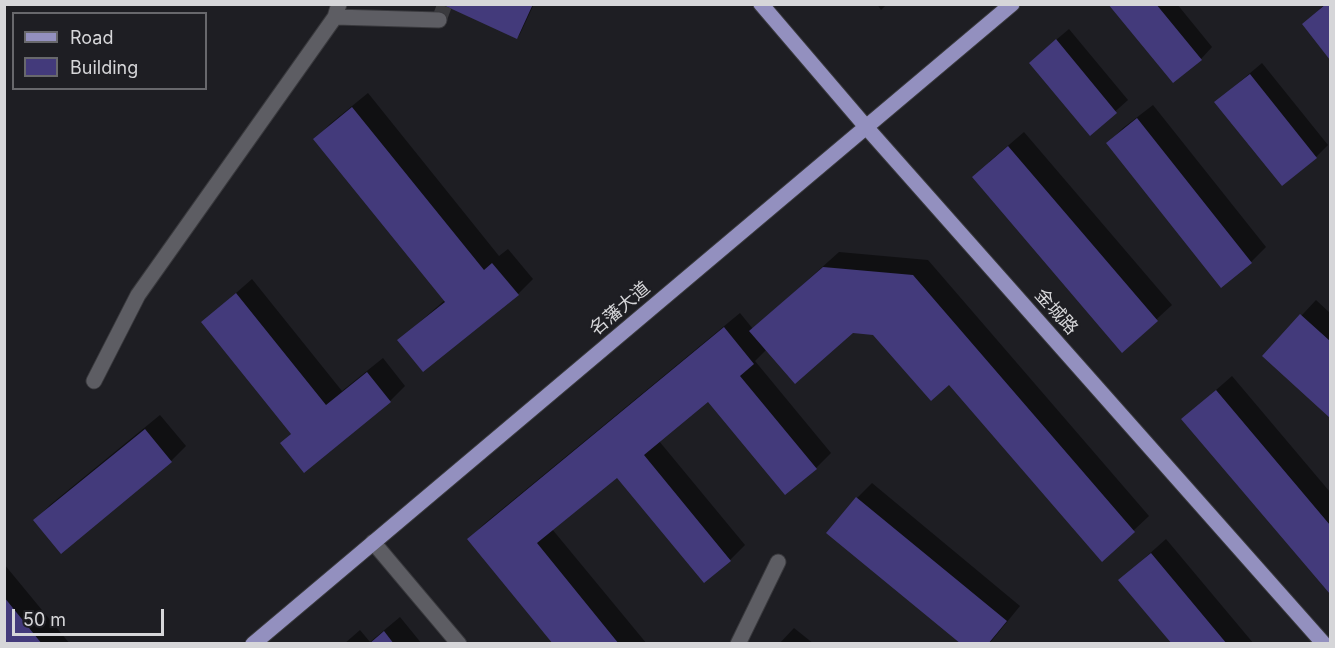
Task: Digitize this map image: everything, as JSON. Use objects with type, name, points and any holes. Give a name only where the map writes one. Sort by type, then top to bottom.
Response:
[{"type":"main road","name":"金城路","points":[[761,4],[867,128],[1324,644]]},
{"type":"main road","name":"名藩大道","points":[[253,644],[1012,4]]},
{"type":"street","points":[[94,381],[138,295],[337,11],[439,20]]},
{"type":"street","points":[[374,542],[459,644]]},
{"type":"street","points":[[738,644],[778,562]]},
{"type":"building","points":[[441,4],[533,4],[517,39]]},
{"type":"building","points":[[1108,4],[1156,4],[1202,60],[1173,83]]},
{"type":"building","points":[[1326,4],[1330,4],[1330,60],[1302,24]]},
{"type":"building","points":[[1056,39],[1117,113],[1090,136],[1029,63]]},
{"type":"building","points":[[1250,74],[1317,158],[1282,186],[1214,102]]},
{"type":"building","points":[[352,107],[484,270],[492,263],[519,295],[423,372],[397,340],[445,302],[313,139]]},
{"type":"building","points":[[1137,118],[1252,263],[1221,288],[1106,143]]},
{"type":"building","points":[[1008,146],[1158,321],[1122,353],[972,177]]},
{"type":"building","points":[[823,267],[913,275],[1135,532],[1102,562],[949,385],[931,401],[873,335],[853,333],[795,384],[749,331]]},
{"type":"building","points":[[236,293],[326,405],[367,372],[391,402],[304,473],[280,443],[291,434],[201,322]]},
{"type":"building","points":[[1300,314],[1330,341],[1330,418],[1262,356]]},
{"type":"building","points":[[724,327],[754,364],[740,376],[817,469],[785,495],[708,402],[644,455],[731,561],[704,583],[617,478],[537,543],[619,644],[553,644],[467,539]]},
{"type":"building","points":[[1216,390],[1330,525],[1330,594],[1181,419]]},
{"type":"building","points":[[145,429],[172,462],[61,554],[33,520]]},
{"type":"building","points":[[856,497],[1007,621],[988,644],[961,644],[826,533]]},
{"type":"building","points":[[1151,553],[1227,644],[1172,644],[1118,580]]},
{"type":"building","points":[[4,597],[42,644],[4,644]]},
{"type":"building","points":[[384,631],[394,644],[369,644]]},
{"type":"tunnel","points":[[439,20],[445,4]]}]
